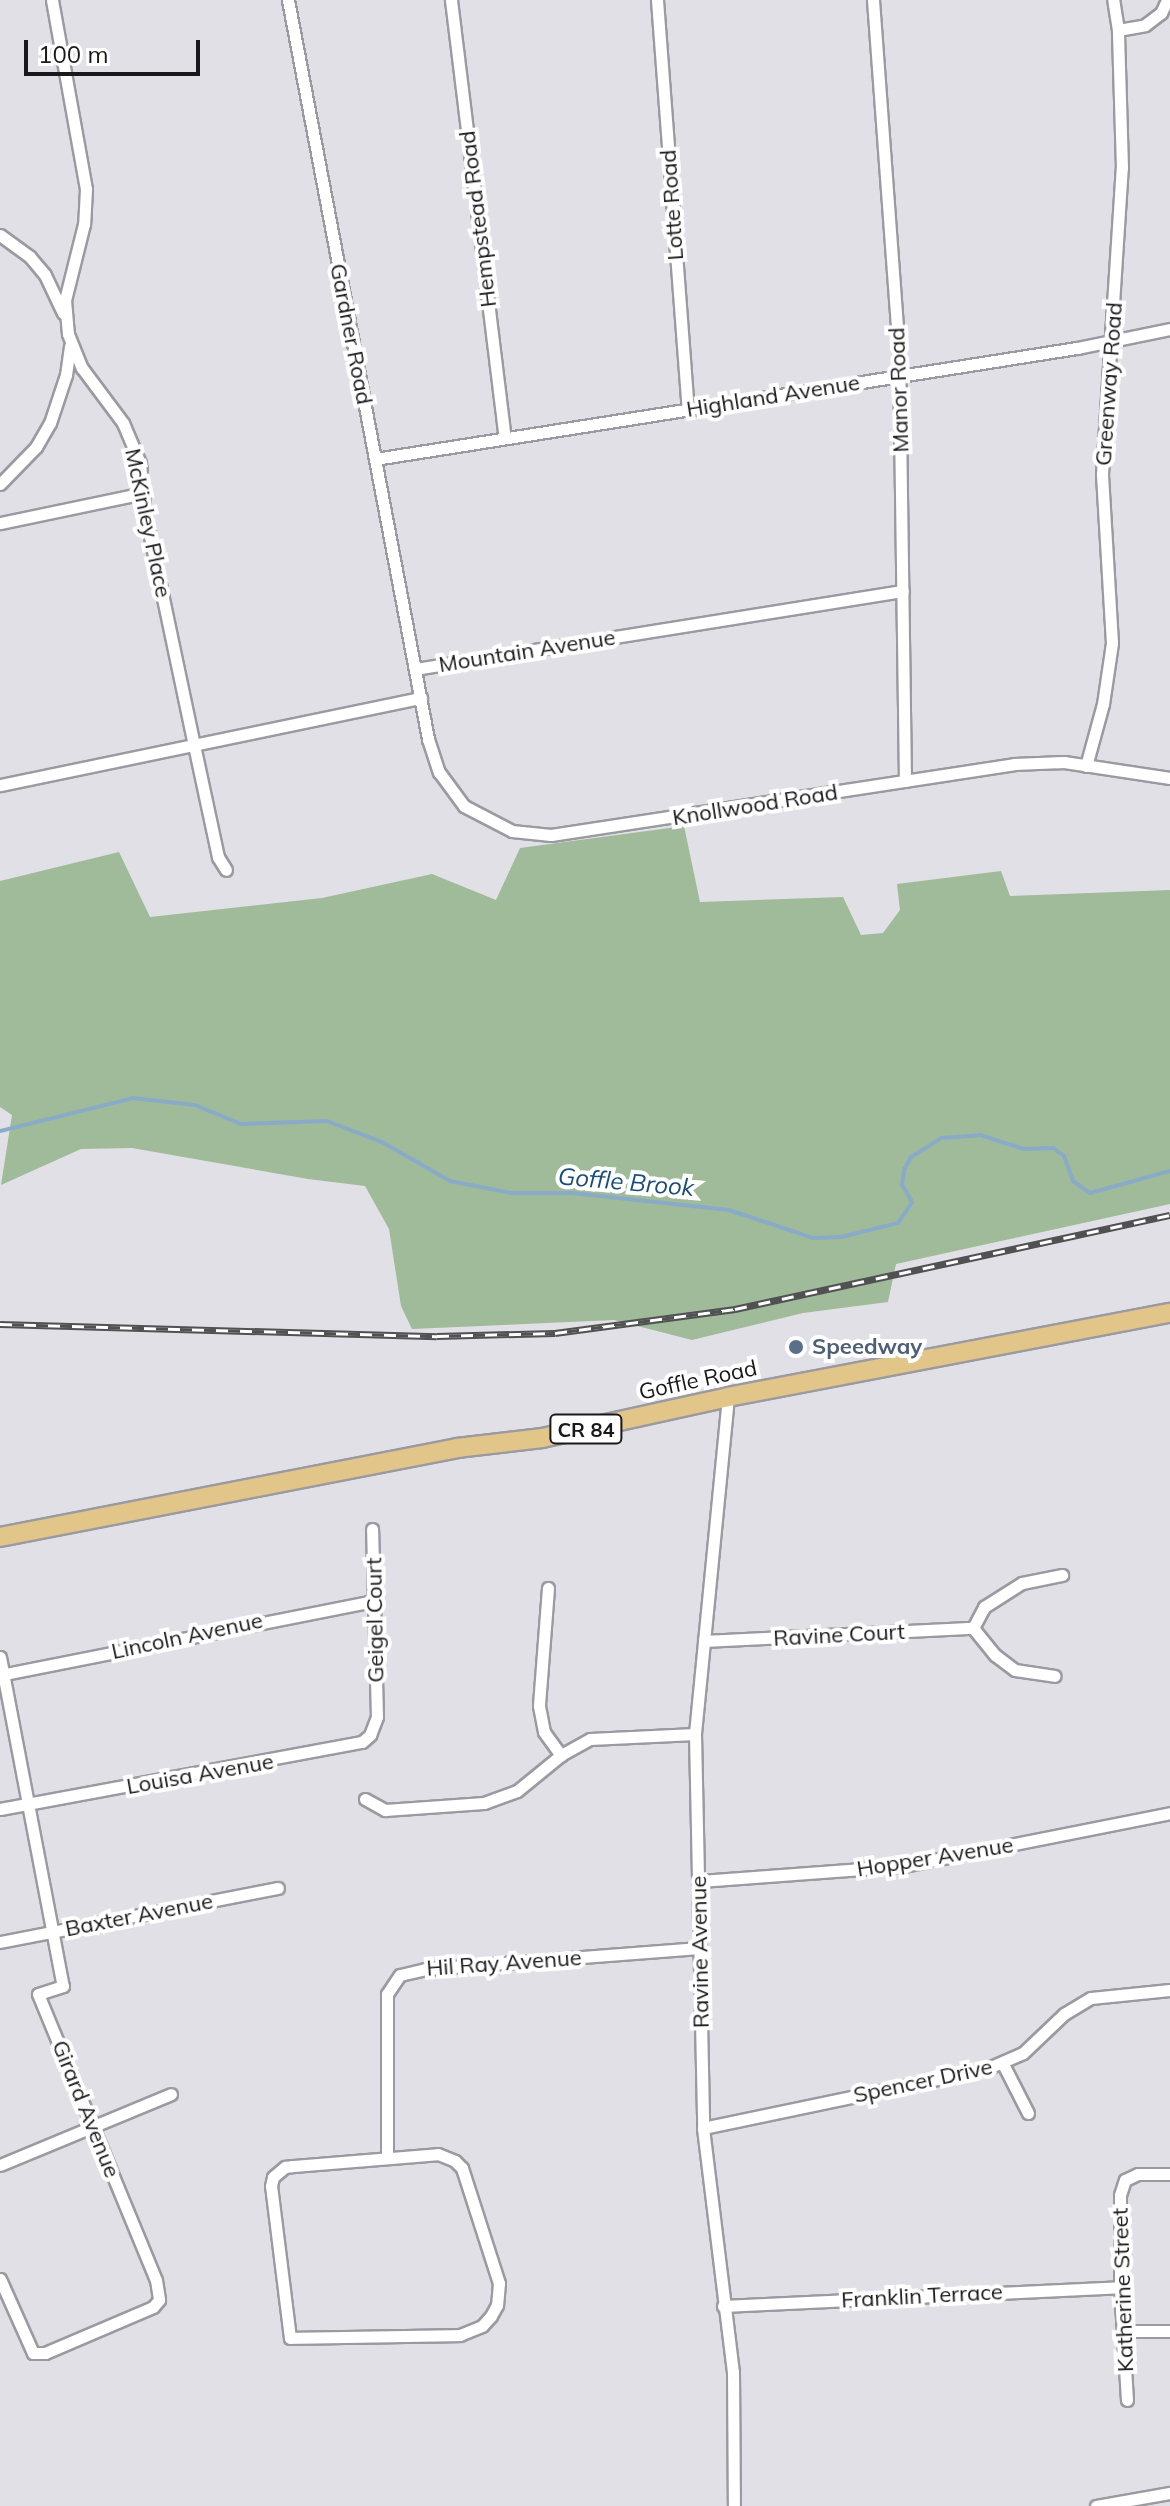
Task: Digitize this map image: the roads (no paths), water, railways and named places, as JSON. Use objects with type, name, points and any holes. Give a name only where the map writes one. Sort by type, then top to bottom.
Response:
[{"type":"main road","name":"Goffle Road","points":[[0,1537],[457,1448],[542,1438],[728,1397],[1170,1313]]},
{"type":"street","name":"McKinley Place","points":[[52,0],[86,189],[84,224],[65,300],[68,334],[82,368],[123,423],[140,463],[194,745],[218,857],[226,870]]},
{"type":"street","name":"Gardner Road","points":[[288,0],[415,669]]},
{"type":"street","name":"Hempstead Road","points":[[451,0],[505,438]]},
{"type":"street","name":"Lotte Road","points":[[657,0],[688,409]]},
{"type":"street","name":"Manor Road","points":[[873,0],[900,376],[905,781]]},
{"type":"street","name":"Greenway Road","points":[[1086,766],[1103,704],[1112,643],[1102,474],[1122,168],[1118,30],[1113,0]]},
{"type":"street","points":[[1118,30],[1145,25],[1161,13],[1167,0]]},
{"type":"street","points":[[0,235],[30,257],[45,275],[59,302],[68,334],[69,361],[50,423],[36,447],[0,484]]},
{"type":"street","name":"Highland Avenue","points":[[375,459],[1111,342],[1170,329]]},
{"type":"street","points":[[0,523],[144,493]]},
{"type":"street","name":"Mountain Avenue","points":[[0,785],[421,698],[415,669],[903,591]]},
{"type":"street","name":"Knollwood Road","points":[[421,698],[432,757],[452,794],[478,816],[523,833],[551,835],[589,830],[1014,764],[1064,762],[1170,778]]},
{"type":"street","name":"Ravine Avenue","points":[[728,1397],[695,1734],[703,2128],[733,2372],[734,2506]]},
{"type":"street","name":"Geigel Court","points":[[372,1529],[377,1710]]},
{"type":"street","points":[[1055,1676],[1015,1670],[995,1655],[973,1628],[984,1607],[1022,1583],[1062,1575]]},
{"type":"street","points":[[548,1588],[539,1706],[544,1732],[561,1755]]},
{"type":"street","name":"Lincoln Avenue","points":[[2,1674],[374,1601]]},
{"type":"street","name":"Ravine Court","points":[[704,1641],[973,1628]]},
{"type":"street","points":[[0,1657],[55,1932]]},
{"type":"street","name":"Louisa Avenue","points":[[0,1809],[353,1747],[370,1735],[377,1710]]},
{"type":"street","points":[[365,1799],[385,1810],[406,1811],[484,1803],[517,1791],[576,1744],[607,1736],[695,1734]]},
{"type":"street","name":"Hopper Avenue","points":[[699,1881],[903,1866],[1170,1813]]},
{"type":"street","name":"Baxter Avenue","points":[[0,1942],[278,1888]]},
{"type":"street","name":"Girard Avenue","points":[[0,2279],[33,2353],[59,2347],[153,2307],[159,2300],[156,2280],[38,1994],[63,1986],[55,1932]]},
{"type":"street","name":"Hil Ray Avenue","points":[[387,2158],[387,2003],[392,1983],[400,1975],[425,1969],[700,1948]]},
{"type":"street","name":"Spencer Drive","points":[[703,2128],[1003,2064],[1023,2053],[1064,2014],[1091,1998],[1170,1990]]},
{"type":"street","points":[[1003,2064],[1028,2113]]},
{"type":"street","points":[[0,2165],[171,2094]]},
{"type":"street","points":[[438,2154],[455,2161],[462,2168],[499,2283],[497,2305],[482,2326],[460,2335],[290,2338],[272,2200],[273,2177],[285,2167],[387,2158],[438,2154]]},
{"type":"street","name":"Katherine Street","points":[[1127,2400],[1120,2287],[1120,2195],[1125,2180],[1138,2174],[1170,2174]]},
{"type":"street","name":"Franklin Terrace","points":[[723,2306],[1120,2287]]},
{"type":"street","points":[[1124,2331],[1170,2331]]},
{"type":"street","points":[[1096,2506],[1170,2493]]},
{"type":"waterway","name":"Goffle Brook","points":[[0,1131],[133,1098],[195,1105],[241,1124],[327,1121],[382,1142],[450,1181],[511,1193],[572,1193],[729,1210],[813,1238],[841,1237],[898,1223],[912,1202],[902,1185],[904,1170],[911,1157],[941,1138],[980,1135],[1024,1149],[1053,1148],[1064,1156],[1073,1181],[1090,1193],[1170,1171]]},
{"type":"railway","points":[[0,1324],[437,1336],[555,1333],[735,1309],[1170,1215]]},
{"type":"place","name":"Speedway","points":[[796,1347]]}]
